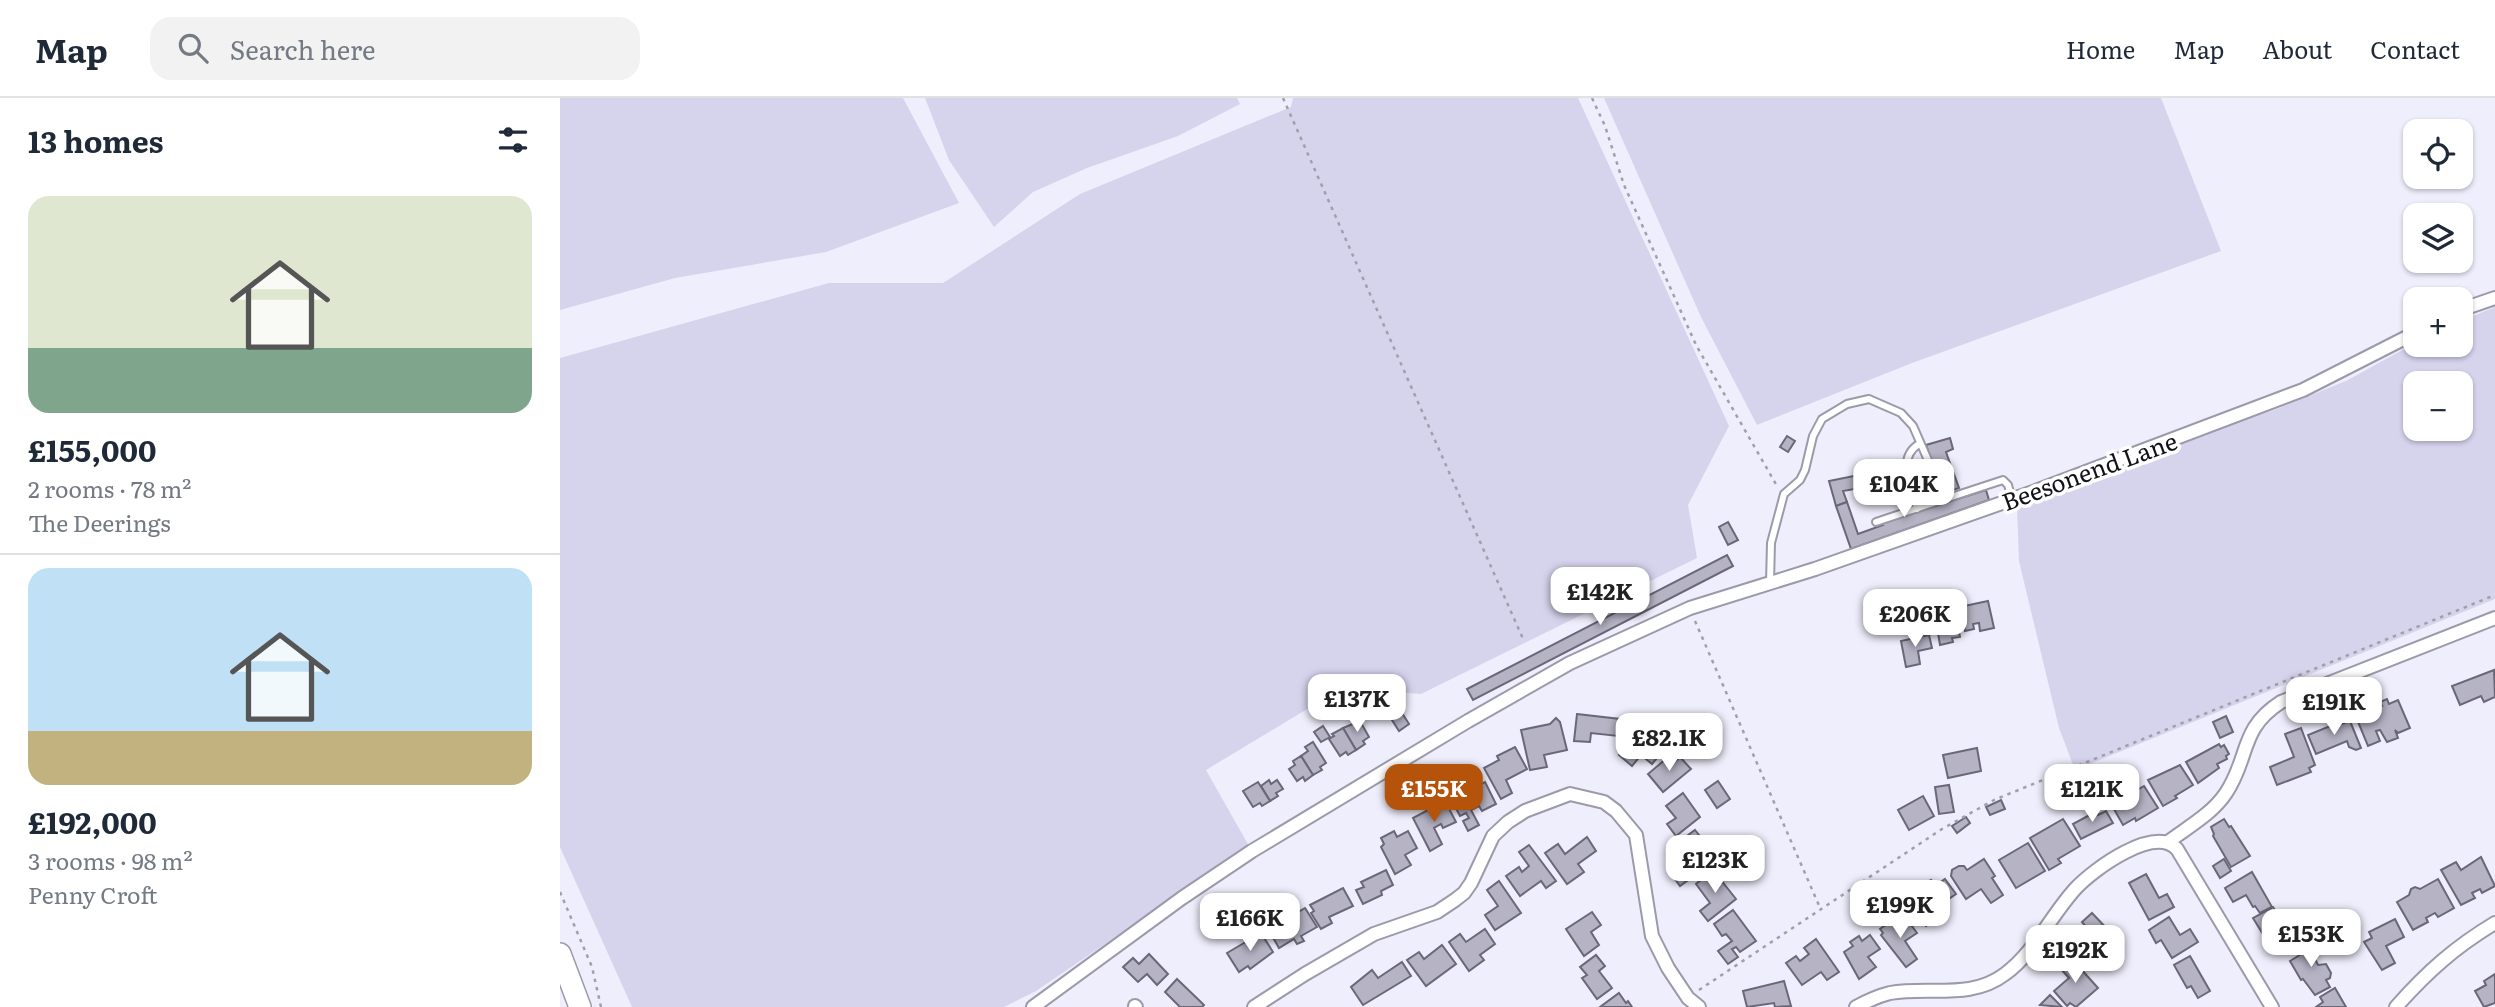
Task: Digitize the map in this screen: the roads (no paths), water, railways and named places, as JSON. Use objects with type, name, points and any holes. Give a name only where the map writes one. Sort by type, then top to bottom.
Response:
[{"type":"main road","points":[[560,954],[580,1007]]},
{"type":"street","points":[[2473,306],[2495,298]]},
{"type":"street","name":"Beesonend Lane","points":[[1032,1007],[1182,898],[1252,851],[1570,663],[1690,608],[2012,499],[2303,390],[2403,339]]},
{"type":"street","points":[[2168,842],[2213,808],[2226,792],[2236,774],[2248,736],[2267,711],[2281,702],[2495,618]]},
{"type":"street","points":[[1254,1007],[1374,934],[1437,912],[1464,893],[1493,836],[1525,811],[1570,794],[1604,802],[1616,811],[1636,835],[1652,936],[1683,1002],[1699,1007]]},
{"type":"street","points":[[1856,1007],[1889,993],[1967,990],[2004,975],[2028,951],[2077,886],[2124,854],[2156,840],[2168,842],[2177,849],[2272,1007]]},
{"type":"street","points":[[2396,1007],[2443,958],[2495,923]]},
{"type":"lane","points":[[1770,583],[1771,543],[1784,494],[1800,480],[1813,436],[1822,419],[1847,404],[1869,399],[1901,413],[1913,426],[1945,499]]},
{"type":"lane","points":[[1917,509],[1905,464],[1907,455],[1919,444]]},
{"type":"lane","points":[[1876,522],[2003,480],[2008,485],[2012,499]]}]
